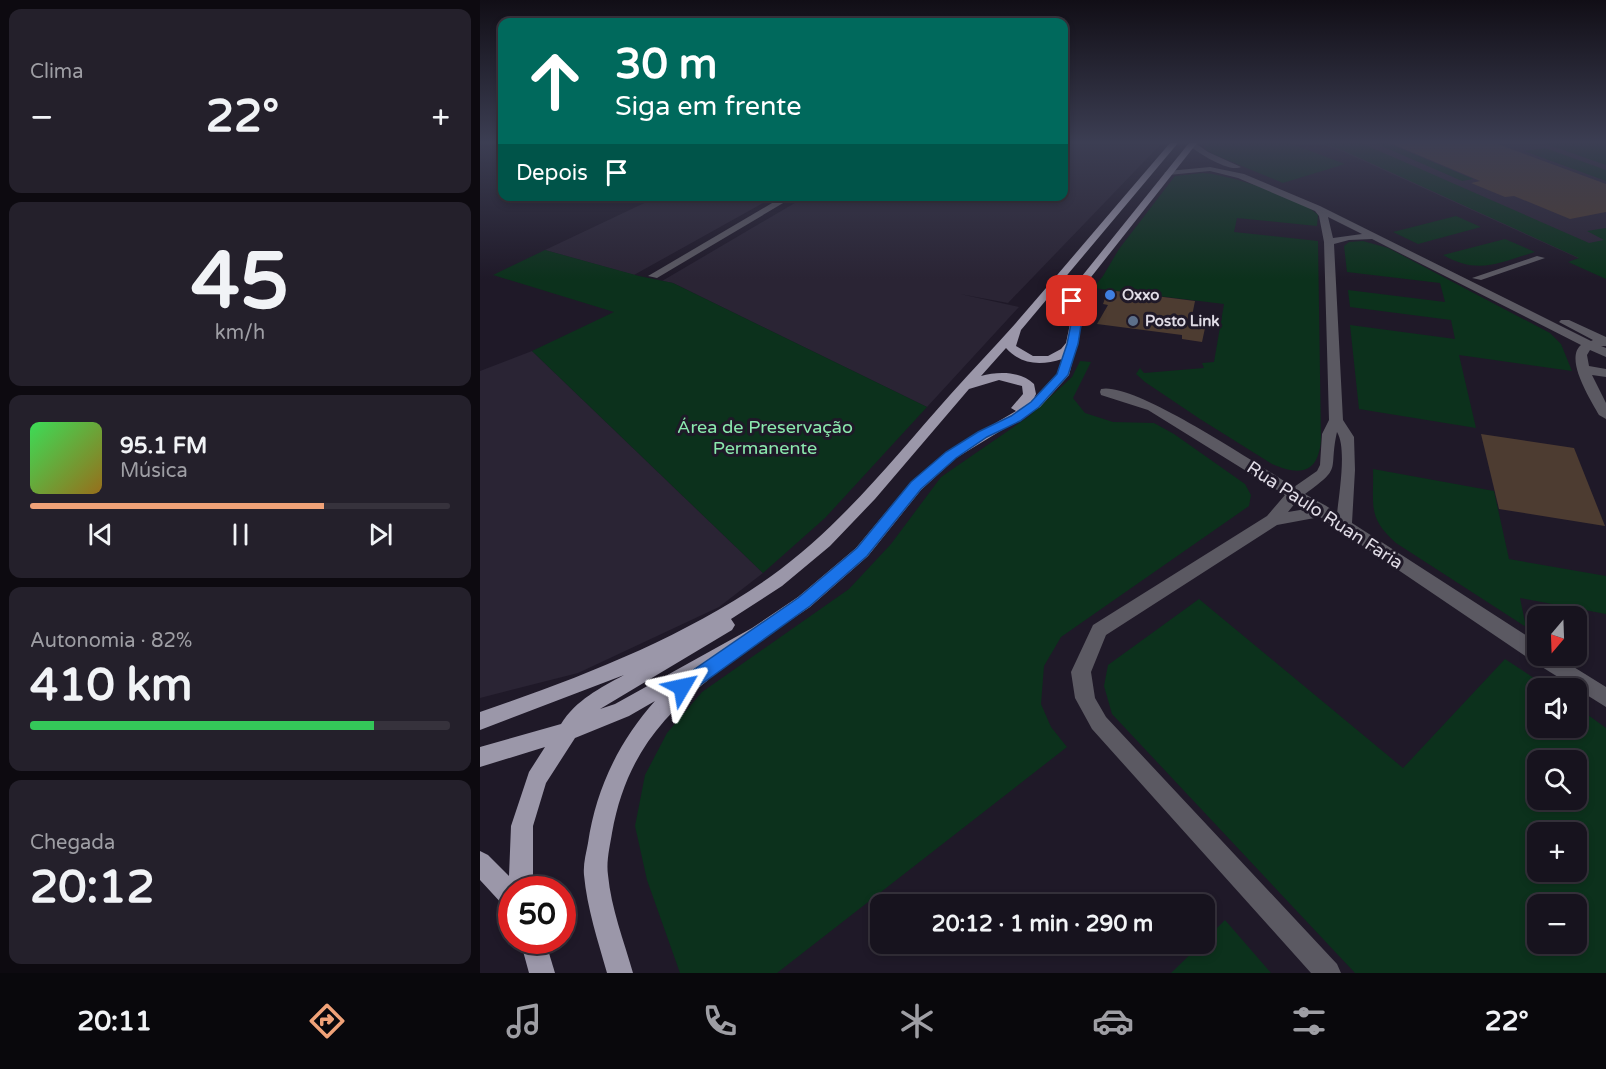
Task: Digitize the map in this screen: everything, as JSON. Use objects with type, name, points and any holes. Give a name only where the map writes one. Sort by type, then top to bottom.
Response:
[{"type":"main road","points":[[521,876],[522,826],[537,779],[577,716],[597,700],[707,638],[754,605],[834,532],[1017,328],[1135,188]]},
{"type":"main road","points":[[620,973],[608,933],[596,873],[604,812],[619,768],[664,704],[758,633],[804,602],[862,552],[916,486],[951,455],[1016,418],[1035,404],[1063,375],[1077,319],[1072,301],[1079,286],[1156,188]]},
{"type":"main road","points":[[1017,328],[1010,346],[1015,352],[1028,358],[1055,359],[1065,354],[1072,344]]},
{"type":"main road","points":[[955,397],[981,378],[995,375],[1012,376],[1028,384],[1030,394],[1024,401],[983,435]]},
{"type":"main road","points":[[480,721],[580,687],[642,660],[712,623],[799,563]]},
{"type":"main road","points":[[480,757],[565,732],[622,710],[758,633]]},
{"type":"main road","points":[[480,863],[498,882]]},
{"type":"main road","points":[[536,954],[542,973]]},
{"type":"street","points":[[1270,188],[1317,208],[1326,216],[1336,420],[1329,434],[1327,465],[1323,474],[1294,494],[1273,520],[1099,630],[1081,672],[1085,698],[1090,710],[1100,723],[1328,973]]},
{"type":"street","points":[[1284,188],[1342,214],[1383,240],[1606,353]]},
{"type":"street","points":[[653,276],[782,201]]},
{"type":"street","points":[[1326,216],[1333,210],[1342,214],[1606,343]]},
{"type":"street","points":[[1329,242],[1342,214]]},
{"type":"street","points":[[1329,242],[1356,236],[1383,240]]},
{"type":"street","points":[[1477,278],[1540,258]]},
{"type":"street","points":[[1587,345],[1606,343]]},
{"type":"street","points":[[1587,345],[1580,357],[1585,374],[1606,416]]},
{"type":"street","points":[[1585,374],[1589,370],[1606,374]]},
{"type":"street","name":"Rua Paulo Ruan Faria","points":[[1106,392],[1153,407],[1323,512],[1527,646]]},
{"type":"street","points":[[1336,420],[1347,437],[1347,497],[1344,526]]},
{"type":"street","points":[[1273,520],[1323,512],[1336,506],[1347,497]]},
{"type":"street","points":[[1556,666],[1606,698]]},
{"type":"shaded area","points":[[1068,188],[1118,188],[1008,303],[960,294],[1019,307],[927,407],[673,283],[662,281],[798,201],[1068,201]]},
{"type":"shaded area","points":[[1424,188],[1606,188],[1606,254],[1580,259]]},
{"type":"shaded area","points":[[649,201],[767,201],[634,275],[545,250]]},
{"type":"shaded area","points":[[532,351],[763,573],[719,607],[578,673],[480,698],[480,371]]},
{"type":"green space","points":[[1165,188],[1265,188],[1297,201],[1318,215],[1317,226],[1237,218],[1234,232],[1318,241],[1321,440],[1316,460],[1312,466],[1299,471],[1272,464],[1200,419],[1136,374],[1140,368],[1144,373],[1204,368],[1202,363],[1214,362],[1224,304],[1093,288],[1119,249]]},
{"type":"green space","points":[[1426,188],[1465,188],[1589,243],[1604,240],[1587,231],[1606,228],[1606,279],[1568,262],[1579,258]]},
{"type":"green space","points":[[1456,216],[1481,227],[1418,244],[1393,232]]},
{"type":"green space","points":[[1505,239],[1535,252],[1499,263],[1478,266],[1467,265],[1443,255]]},
{"type":"green space","points":[[1363,241],[1388,248],[1550,333],[1561,344],[1572,371],[1459,355],[1476,428],[1359,409],[1350,325],[1455,339],[1451,320],[1350,307],[1348,290],[1445,302],[1440,283],[1347,272],[1344,246],[1349,242]]},
{"type":"green space","name":"Área de Preservação Permanente","points":[[545,250],[673,283],[927,407],[825,518],[763,573],[532,351],[614,312],[493,275]]},
{"type":"green space","points":[[1080,361],[1091,362],[1073,398],[1085,413],[1113,422],[1154,423],[1174,434],[1245,484],[1251,495],[1249,506],[1061,637],[1044,666],[1041,704],[1051,727],[1067,747],[878,894],[870,894],[870,901],[777,973],[680,973],[647,880],[635,826],[645,775],[667,733],[702,692],[849,589],[891,544],[941,477],[1028,417],[1072,377]]},
{"type":"green space","points":[[1373,469],[1494,491],[1509,559],[1606,576],[1606,614],[1587,610],[1587,606],[1563,606],[1520,598],[1526,627],[1396,543],[1380,526],[1373,502]]},
{"type":"green space","points":[[1199,599],[1403,768],[1505,659],[1534,678],[1527,678],[1527,738],[1587,738],[1587,714],[1606,728],[1606,973],[1355,973],[1112,714],[1104,686],[1108,665]]},
{"type":"green space","points":[[1225,920],[1271,973],[1171,973],[1191,954],[1215,954],[1215,930]]},
{"type":"building","points":[[1484,188],[1606,188],[1606,212],[1570,219],[1514,196],[1505,197]]},
{"type":"building","points":[[1108,290],[1195,301],[1190,326],[1205,328],[1202,342],[1182,339],[1182,335],[1097,324],[1108,305],[1103,304]]},
{"type":"building","points":[[1481,434],[1574,448],[1605,526],[1499,509]]},
{"type":"place","name":"Oxxo","points":[[1110,295]]},
{"type":"place","name":"Posto Link","points":[[1133,321]]},
{"type":"route","points":[[682,687],[804,602],[862,552],[916,486],[951,455],[1016,418],[1035,404],[1063,375],[1077,319],[1072,301]]}]
